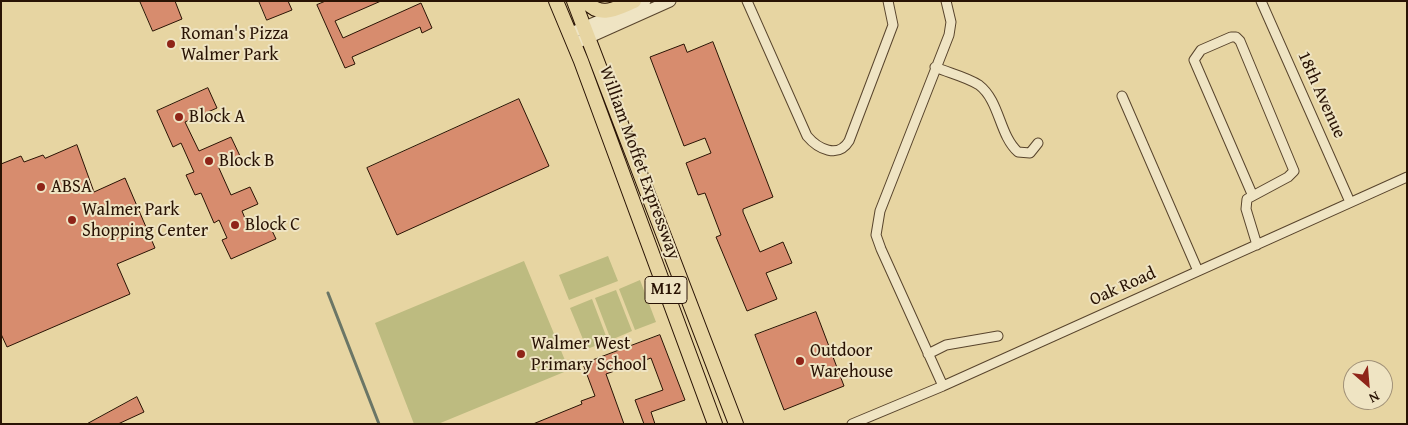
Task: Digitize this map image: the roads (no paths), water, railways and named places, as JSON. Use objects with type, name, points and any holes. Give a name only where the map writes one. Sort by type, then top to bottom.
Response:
[{"type":"main road","name":"William Moffet Expressway","points":[[556,1],[572,39],[716,424]]},
{"type":"main road","name":"M12","points":[[574,1],[586,33]]},
{"type":"main road","points":[[586,1],[594,10],[601,12],[614,10],[634,1]]},
{"type":"main road","name":"William Moffet Expressway","points":[[586,33],[736,424]]},
{"type":"street","points":[[586,33],[645,1]]},
{"type":"street","points":[[572,39],[670,1]]},
{"type":"street","points":[[747,1],[807,136],[816,146],[831,151],[842,149],[849,141],[893,25],[894,20],[889,2]]},
{"type":"street","points":[[943,386],[881,249],[876,227],[951,29],[946,1]]},
{"type":"street","name":"18th Avenue","points":[[1261,1],[1350,202]]},
{"type":"street","points":[[1252,194],[1194,60],[1201,50],[1231,37],[1236,37],[1240,41],[1294,171],[1288,177],[1252,194],[1245,203],[1257,245]]},
{"type":"street","points":[[935,68],[971,82],[986,92],[1012,144],[1018,152],[1030,153],[1038,143]]},
{"type":"street","points":[[1122,96],[1198,271]]},
{"type":"street","name":"Oak Road","points":[[852,424],[943,386],[1407,177]]},
{"type":"street","points":[[928,354],[946,345],[998,336]]},
{"type":"waterway","points":[[328,293],[379,424]]},
{"type":"place","name":"Roman's Pizza Walmer Park","points":[[171,44]]},
{"type":"place","name":"Block A","points":[[179,117]]},
{"type":"place","name":"Block B","points":[[209,161]]},
{"type":"place","name":"ABSA","points":[[41,187]]},
{"type":"place","name":"Walmer Park Shopping Center","points":[[72,220]]},
{"type":"place","name":"Block C","points":[[235,225]]},
{"type":"place","name":"Walmer West Primary School","points":[[521,354]]},
{"type":"place","name":"Outdoor Warehouse","points":[[800,361]]}]
